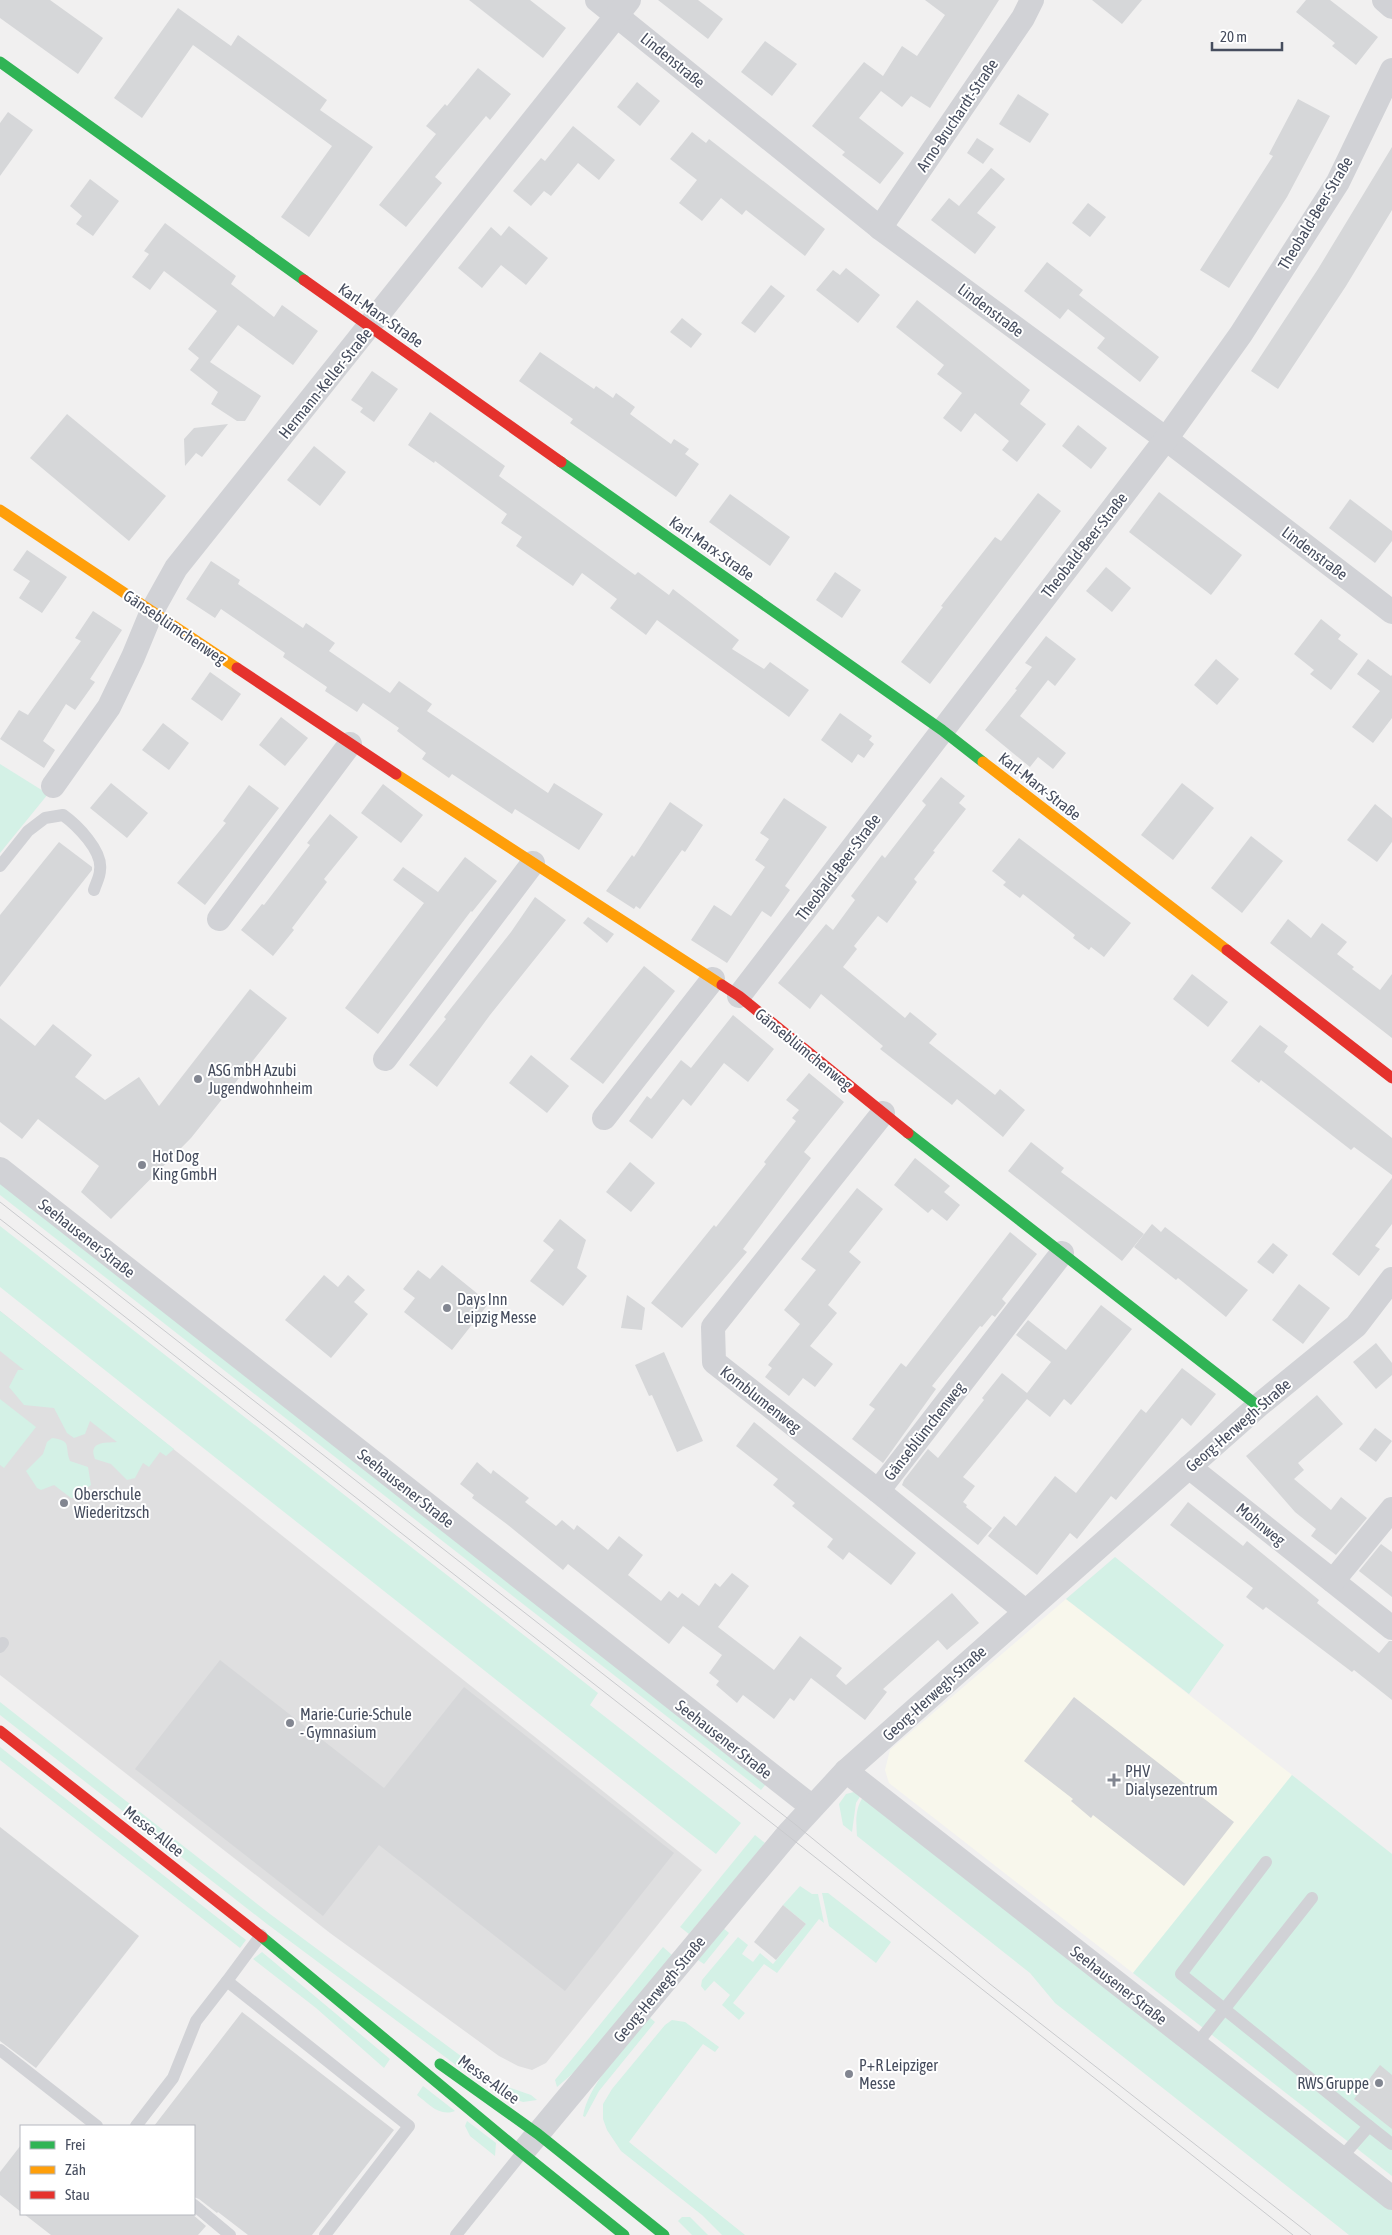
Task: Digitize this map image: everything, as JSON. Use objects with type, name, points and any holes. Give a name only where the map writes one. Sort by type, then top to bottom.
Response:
[{"type":"street","name":"Lindenstraße","points":[[597,0],[623,8],[880,228],[1166,439],[1392,612]]},
{"type":"street","name":"Arno-Bruchardt-Straße","points":[[880,228],[1023,18],[1032,0]]},
{"type":"street","points":[[1384,0],[1392,7]]},
{"type":"street","name":"Hermann-Keller-Straße","points":[[53,786],[109,707],[152,611],[176,568],[623,8]]},
{"type":"street","name":"Karl-Marx-Straße","points":[[0,62],[369,327],[942,730],[1392,1078]]},
{"type":"street","name":"Theobald-Beer-Straße","points":[[739,996],[1166,439],[1241,334],[1338,182],[1392,70]]},
{"type":"street","name":"Gänseblümchenweg","points":[[1,513],[152,611],[350,744],[739,996],[884,1113],[1258,1406]]},
{"type":"street","points":[[219,919],[350,744]]},
{"type":"street","points":[[385,1059],[533,863]]},
{"type":"street","points":[[604,1118],[713,979]]},
{"type":"street","name":"Kornblumenweg","points":[[884,1113],[713,1327],[714,1362],[878,1491],[1025,1611]]},
{"type":"street","name":"Seehausener Straße","points":[[0,1170],[811,1806]]},
{"type":"street","name":"Gänseblümchenweg","points":[[878,1491],[1062,1253]]},
{"type":"street","name":"Georg-Herwegh-Straße","points":[[522,2153],[811,1806],[846,1771],[1025,1611],[1258,1406],[1356,1326],[1392,1279]]},
{"type":"street","name":"Mohnweg","points":[[1189,1467],[1392,1628]]},
{"type":"street","points":[[1333,1581],[1392,1509]]},
{"type":"street","name":"Messe-Allee","points":[[0,1731],[261,1935],[522,2153],[624,2235]]},
{"type":"street","name":"Seehausener Straße","points":[[846,1771],[1392,2198]]},
{"type":"street","name":"Messe-Allee","points":[[288,1957],[392,2030]]},
{"type":"street","name":"Messe-Allee","points":[[432,2058],[538,2134],[664,2235]]},
{"type":"lane","points":[[0,866],[28,831],[45,818],[63,815],[77,825],[98,856],[101,869],[94,890]]},
{"type":"lane","points":[[1266,1862],[1181,1974],[1392,2144]]},
{"type":"lane","points":[[1196,2045],[1312,1898]]},
{"type":"lane","points":[[137,2125],[173,2078],[196,2021],[261,1935]]},
{"type":"lane","points":[[227,1981],[409,2126],[326,2235]]},
{"type":"lane","points":[[0,2050],[96,2125]]},
{"type":"lane","points":[[1341,2158],[1369,2126]]},
{"type":"lane","points":[[456,2235],[522,2153]]},
{"type":"lane","points":[[195,2206],[230,2235]]},
{"type":"shaded area","name":"Marie-Curie-Schule - Gymnasium","points":[[0,1311],[702,1870],[546,2063],[532,2070],[518,2066],[499,2056],[330,1933],[0,1675]]},
{"type":"shaded area","points":[[1066,1599],[1292,1775],[1133,1973],[889,1783],[885,1770],[890,1750]]},
{"type":"green space","points":[[0,764],[48,794],[0,853]]},
{"type":"green space","points":[[0,1181],[767,1783],[761,1790],[0,1195]]},
{"type":"green space","points":[[0,1226],[598,1693],[590,1705],[741,1823],[716,1854],[0,1287]]},
{"type":"green space","points":[[0,1311],[174,1449],[166,1456],[160,1452],[149,1467],[143,1463],[135,1478],[127,1480],[111,1464],[95,1459],[93,1453],[96,1446],[103,1443],[117,1442],[90,1421],[85,1434],[74,1438],[67,1433],[54,1408],[24,1405],[9,1387],[18,1370],[24,1370],[0,1351]]},
{"type":"green space","points":[[0,1399],[36,1427],[4,1468],[0,1465]]},
{"type":"green space","points":[[52,1438],[59,1439],[67,1445],[70,1461],[88,1467],[91,1485],[73,1498],[54,1485],[41,1490],[37,1488],[26,1471],[43,1454],[47,1442]]},
{"type":"green space","points":[[1115,1557],[1224,1645],[1189,1694],[1066,1599]]},
{"type":"green space","points":[[0,1702],[270,1914],[473,2065],[481,2074],[480,2078],[472,2077],[267,1924],[0,1715]]},
{"type":"green space","points":[[0,1747],[246,1940],[240,1948],[0,1760]]},
{"type":"green space","points":[[1292,1775],[1392,1854],[1392,2176],[1133,1973]]},
{"type":"green space","points":[[854,1792],[861,1795],[856,1803],[852,1832],[843,1825],[839,1804],[846,1794]]},
{"type":"green space","points":[[863,1797],[1392,2209],[1392,2235],[1349,2235],[1055,2003],[1030,1973],[857,1836],[857,1811]]},
{"type":"green space","points":[[755,1835],[765,1843],[689,1934],[680,1927]]},
{"type":"green space","points":[[800,1886],[812,1894],[818,1894],[824,1923],[819,1919],[777,1973],[764,1964],[733,2003],[745,2013],[739,2020],[722,2005],[730,1995],[714,1981],[705,1991],[701,1986],[702,1980],[738,1937],[748,1945],[742,1954],[753,1962],[760,1953],[773,1964],[806,1924],[783,1905]]},
{"type":"green space","points":[[822,1893],[828,1893],[891,1942],[876,1963],[829,1926]]},
{"type":"green space","points":[[723,1928],[729,1933],[704,1964],[698,1960]]},
{"type":"green space","points":[[663,1947],[672,1955],[578,2069],[557,2087],[555,2080]]},
{"type":"green space","points":[[262,1952],[390,2059],[384,2068],[316,2008],[253,1959]]},
{"type":"green space","points":[[649,2017],[655,2022],[599,2091],[585,2117],[583,2116],[593,2090],[601,2077]]},
{"type":"green space","points":[[672,2020],[685,2022],[719,2047],[715,2052],[703,2044],[629,2142],[745,2235],[722,2235],[702,2215],[621,2151],[607,2130],[603,2119],[603,2104],[612,2089],[665,2025]]},
{"type":"green space","points":[[499,2084],[531,2095],[537,2100],[523,2102],[493,2092]]},
{"type":"green space","points":[[423,2086],[455,2111],[439,2111],[430,2106],[417,2095]]},
{"type":"green space","points":[[467,2121],[496,2143],[495,2156],[470,2136],[465,2126]]},
{"type":"green space","points":[[682,2217],[690,2217],[708,2235],[692,2235],[678,2221]]},
{"type":"building","points":[[0,0],[50,0],[103,38],[78,74],[0,18]]},
{"type":"building","points":[[469,0],[530,0],[566,28],[543,58]]},
{"type":"building","points":[[658,0],[698,0],[723,19],[708,39]]},
{"type":"building","points":[[925,0],[999,0],[930,108],[911,96],[902,107],[881,91],[859,118],[904,153],[880,184],[842,155],[845,152],[812,126],[864,62],[883,76],[902,46],[917,56],[945,15]]},
{"type":"building","points":[[1092,0],[1142,0],[1122,24]]},
{"type":"building","points":[[1306,0],[1330,0],[1378,37],[1356,65],[1332,46],[1335,43],[1296,12]]},
{"type":"building","points":[[178,8],[231,46],[238,35],[327,100],[320,110],[373,147],[309,237],[281,217],[332,146],[193,45],[142,118],[114,98]]},
{"type":"building","points":[[765,41],[797,64],[772,96],[741,72]]},
{"type":"building","points":[[478,68],[511,94],[490,120],[486,116],[435,177],[442,183],[406,227],[379,205],[436,134],[426,126],[445,104],[447,106]]},
{"type":"building","points":[[637,82],[660,101],[640,126],[617,107]]},
{"type":"building","points":[[1018,94],[1049,114],[1030,143],[999,124]]},
{"type":"building","points":[[1298,99],[1330,116],[1287,197],[1229,288],[1200,270],[1273,156],[1269,154]]},
{"type":"building","points":[[8,112],[33,130],[0,176],[0,123]]},
{"type":"building","points":[[573,126],[615,160],[599,180],[578,163],[551,196],[544,191],[531,206],[513,191],[541,158],[545,161]]},
{"type":"building","points":[[692,132],[706,143],[709,139],[825,229],[805,256],[746,210],[742,215],[721,198],[702,221],[679,203],[697,180],[670,159]]},
{"type":"building","points":[[977,138],[994,149],[983,164],[967,153]]},
{"type":"building","points":[[1392,147],[1392,210],[1346,286],[1278,389],[1251,371],[1318,269]]},
{"type":"building","points":[[991,168],[1005,179],[977,213],[996,227],[975,254],[931,220],[949,198],[959,206]]},
{"type":"building","points":[[90,179],[119,201],[93,236],[76,224],[82,216],[70,206]]},
{"type":"building","points":[[1088,203],[1106,217],[1090,237],[1072,223]]},
{"type":"building","points":[[165,223],[236,276],[231,284],[274,317],[282,305],[318,331],[293,365],[238,325],[210,362],[261,396],[245,421],[237,421],[211,404],[218,392],[190,370],[199,358],[188,349],[217,311],[164,271],[150,290],[132,277],[149,254],[144,251]]},
{"type":"building","points":[[509,226],[548,258],[526,285],[501,265],[482,288],[458,268],[491,227],[501,236]]},
{"type":"building","points":[[1047,262],[1083,290],[1079,295],[1159,357],[1140,382],[1097,348],[1105,338],[1068,309],[1060,319],[1024,291]]},
{"type":"building","points":[[846,268],[880,295],[858,323],[816,290],[833,270],[840,275]]},
{"type":"building","points":[[771,285],[785,296],[755,333],[741,323]]},
{"type":"building","points":[[917,300],[1030,390],[1020,404],[1046,424],[1017,462],[1002,450],[1009,441],[975,413],[961,432],[943,418],[962,393],[937,374],[944,365],[896,327]]},
{"type":"building","points":[[682,318],[702,334],[691,348],[670,332]]},
{"type":"building","points":[[540,352],[594,389],[596,386],[613,398],[616,393],[635,407],[630,414],[671,444],[674,439],[689,449],[685,454],[699,464],[676,497],[570,423],[573,419],[519,381]]},
{"type":"building","points":[[372,371],[398,389],[374,422],[360,412],[363,408],[351,400]]},
{"type":"building","points":[[430,412],[505,466],[499,476],[635,575],[638,572],[669,595],[673,589],[739,640],[732,649],[764,669],[770,662],[809,690],[789,717],[657,620],[646,635],[610,608],[617,599],[582,573],[573,586],[516,546],[522,537],[501,523],[507,514],[435,461],[434,463],[408,445]]},
{"type":"building","points":[[67,414],[166,496],[129,541],[30,458]]},
{"type":"building","points":[[228,424],[202,457],[196,453],[185,466],[184,439],[194,428]]},
{"type":"building","points":[[1078,425],[1107,448],[1091,469],[1062,446]]},
{"type":"building","points":[[314,446],[346,472],[320,506],[287,480]]},
{"type":"building","points":[[1159,492],[1242,555],[1211,595],[1129,532]]},
{"type":"building","points":[[1038,493],[1061,511],[930,684],[901,662],[943,607],[941,606],[995,537],[1001,541]]},
{"type":"building","points":[[730,494],[790,537],[770,566],[709,522]]},
{"type":"building","points":[[1350,499],[1392,531],[1392,541],[1375,563],[1329,528]]},
{"type":"building","points":[[27,550],[67,577],[42,613],[19,598],[30,581],[13,570]]},
{"type":"building","points":[[211,561],[240,580],[238,584],[303,628],[306,623],[335,643],[329,651],[390,693],[399,681],[432,704],[427,711],[548,793],[554,783],[603,814],[579,850],[515,809],[512,814],[452,774],[449,778],[422,759],[426,753],[397,731],[399,728],[363,703],[357,712],[325,691],[327,687],[283,657],[285,653],[221,609],[215,618],[186,599]]},
{"type":"building","points":[[1106,567],[1131,588],[1112,612],[1086,591]]},
{"type":"building","points":[[835,572],[861,590],[842,618],[816,600]]},
{"type":"building","points":[[93,611],[122,630],[90,679],[95,682],[75,710],[66,704],[43,741],[55,750],[44,768],[0,739],[19,710],[28,715],[81,641],[75,638]]},
{"type":"building","points":[[1321,619],[1341,635],[1338,639],[1358,654],[1331,690],[1310,674],[1314,670],[1294,654]]},
{"type":"building","points":[[1046,636],[1076,659],[1055,686],[1048,680],[1020,716],[1066,753],[1053,769],[1038,757],[1030,767],[985,730],[1017,690],[1015,689],[1032,667],[1025,663]]},
{"type":"building","points":[[1216,659],[1239,679],[1217,705],[1194,685]]},
{"type":"building","points":[[1368,659],[1392,675],[1392,718],[1373,743],[1352,727],[1380,691],[1357,674]]},
{"type":"building","points":[[210,672],[241,694],[222,721],[191,699]]},
{"type":"building","points":[[840,713],[872,736],[869,740],[874,744],[864,758],[858,754],[852,763],[821,740]]},
{"type":"building","points":[[281,717],[308,738],[285,766],[259,745]]},
{"type":"building","points":[[163,723],[189,743],[169,770],[142,750]]},
{"type":"building","points":[[941,777],[965,796],[959,803],[966,809],[933,851],[935,852],[914,879],[917,882],[887,923],[878,916],[854,946],[857,949],[843,967],[905,1018],[910,1012],[937,1034],[929,1043],[995,1095],[1000,1089],[1025,1110],[1003,1137],[957,1099],[952,1105],[880,1049],[883,1046],[821,994],[810,1009],[778,983],[826,924],[833,930],[855,900],[851,896],[882,855],[885,858],[926,805],[922,801]]},
{"type":"building","points":[[111,783],[148,813],[127,838],[90,808]]},
{"type":"building","points":[[1182,783],[1214,808],[1173,860],[1141,835]]},
{"type":"building","points":[[383,784],[423,815],[401,843],[361,813]]},
{"type":"building","points":[[249,785],[279,808],[205,905],[177,883],[226,823],[223,821]]},
{"type":"building","points":[[784,798],[827,827],[785,886],[790,890],[771,917],[762,911],[727,963],[691,940],[714,905],[731,916],[765,867],[755,860],[769,839],[760,833]]},
{"type":"building","points":[[670,802],[703,825],[685,852],[682,850],[640,909],[636,906],[634,909],[606,891],[632,855],[634,857]]},
{"type":"building","points":[[1375,804],[1392,818],[1392,842],[1377,862],[1347,840]]},
{"type":"building","points":[[330,814],[358,837],[324,879],[327,882],[292,928],[294,930],[273,956],[241,930],[262,904],[264,905],[310,845],[307,843]]},
{"type":"building","points":[[1251,836],[1283,861],[1242,913],[1211,888]]},
{"type":"building","points":[[1019,838],[1131,923],[1104,957],[1091,947],[1089,950],[1073,938],[1075,935],[1023,894],[1020,898],[1003,885],[1006,882],[992,871]]},
{"type":"building","points":[[59,842],[92,867],[92,870],[0,987],[0,915]]},
{"type":"building","points":[[465,857],[497,881],[471,911],[378,1034],[345,1008],[424,903],[393,880],[403,867],[438,892]]},
{"type":"building","points":[[535,897],[566,920],[490,1015],[437,1087],[409,1065],[446,1019],[444,1017],[511,932]]},
{"type":"building","points":[[588,917],[614,934],[607,943],[583,923]]},
{"type":"building","points":[[1288,919],[1311,938],[1322,923],[1347,942],[1337,954],[1354,967],[1352,969],[1380,990],[1392,974],[1392,1038],[1270,943]]},
{"type":"building","points":[[644,966],[675,991],[603,1084],[570,1059]]},
{"type":"building","points":[[1192,974],[1228,1002],[1208,1027],[1173,999]]},
{"type":"building","points":[[250,989],[287,1018],[191,1138],[111,1219],[81,1192],[99,1166],[38,1119],[22,1139],[0,1122],[0,1018],[35,1046],[53,1024],[92,1055],[75,1077],[105,1100],[139,1077],[159,1106]]},
{"type":"building","points":[[733,1015],[774,1049],[748,1082],[724,1063],[691,1106],[683,1099],[652,1139],[629,1121],[647,1096],[651,1099],[681,1060],[691,1068]]},
{"type":"building","points":[[1260,1025],[1288,1046],[1284,1052],[1392,1138],[1392,1175],[1354,1147],[1351,1150],[1261,1080],[1259,1083],[1231,1061]]},
{"type":"building","points":[[531,1055],[569,1086],[547,1113],[509,1083]]},
{"type":"building","points":[[809,1073],[844,1102],[804,1152],[811,1158],[743,1249],[747,1252],[682,1328],[651,1303],[714,1225],[716,1227],[766,1164],[764,1162],[796,1121],[792,1118],[799,1110],[786,1100]]},
{"type":"building","points":[[1031,1142],[1064,1168],[1061,1172],[1144,1234],[1122,1261],[1008,1171]]},
{"type":"building","points":[[915,1158],[950,1186],[944,1192],[960,1205],[947,1221],[932,1209],[928,1213],[894,1185]]},
{"type":"building","points":[[630,1162],[655,1183],[631,1212],[606,1192]]},
{"type":"building","points":[[1392,1178],[1392,1224],[1375,1246],[1380,1249],[1359,1276],[1332,1254]]},
{"type":"building","points":[[857,1188],[883,1209],[849,1252],[861,1262],[828,1305],[837,1313],[810,1346],[833,1364],[815,1387],[803,1378],[789,1396],[765,1377],[772,1368],[768,1365],[800,1324],[784,1310],[816,1270],[801,1259]]},
{"type":"building","points":[[560,1219],[586,1240],[577,1268],[587,1276],[563,1306],[530,1281],[554,1250],[543,1241]]},
{"type":"building","points":[[1152,1224],[1161,1232],[1165,1227],[1248,1290],[1226,1317],[1178,1278],[1176,1280],[1134,1247]]},
{"type":"building","points":[[1010,1232],[1037,1254],[1002,1299],[1006,1303],[995,1317],[992,1315],[982,1327],[980,1326],[932,1386],[936,1389],[883,1463],[852,1439],[875,1409],[869,1405],[901,1363],[906,1367]]},
{"type":"building","points":[[1273,1243],[1288,1255],[1273,1274],[1257,1262]]},
{"type":"building","name":"Days Inn Leipzig Messe","points":[[442,1265],[489,1303],[452,1350],[404,1312],[415,1298],[403,1289],[418,1270],[430,1279]]},
{"type":"building","points":[[324,1275],[338,1287],[348,1275],[365,1290],[354,1302],[368,1314],[331,1358],[285,1320]]},
{"type":"building","points":[[1299,1284],[1330,1308],[1303,1344],[1272,1320]]},
{"type":"building","points":[[627,1295],[645,1308],[642,1330],[621,1328]]},
{"type":"building","points":[[1101,1305],[1132,1329],[1112,1354],[1071,1405],[1064,1399],[1050,1417],[1027,1399],[963,1477],[975,1486],[963,1502],[967,1505],[966,1507],[992,1528],[978,1545],[902,1485],[904,1480],[928,1449],[938,1458],[984,1400],[982,1398],[1002,1373],[1027,1393],[1051,1362],[1016,1335],[1028,1320],[1066,1350]]},
{"type":"building","points":[[1376,1343],[1392,1363],[1392,1375],[1376,1389],[1353,1362]]},
{"type":"building","points":[[664,1352],[703,1441],[677,1452],[652,1395],[649,1396],[635,1365]]},
{"type":"building","points":[[1182,1368],[1216,1394],[1191,1426],[1182,1418],[1116,1500],[1111,1496],[1077,1539],[1070,1533],[1037,1575],[988,1536],[1004,1516],[1016,1526],[1055,1476],[1076,1493],[1141,1409],[1146,1413]]},
{"type":"building","points":[[1317,1395],[1343,1424],[1298,1463],[1304,1470],[1294,1479],[1331,1510],[1341,1497],[1367,1518],[1336,1555],[1311,1536],[1316,1529],[1295,1512],[1246,1456]]},
{"type":"building","points":[[754,1422],[916,1553],[891,1585],[849,1552],[843,1560],[827,1547],[833,1539],[792,1506],[795,1503],[773,1485],[778,1479],[736,1446]]},
{"type":"building","points":[[1375,1428],[1392,1441],[1376,1462],[1359,1449]]},
{"type":"building","points":[[477,1462],[491,1474],[493,1470],[529,1498],[525,1502],[556,1526],[562,1520],[574,1530],[577,1525],[608,1550],[619,1536],[643,1555],[628,1575],[661,1601],[669,1591],[678,1598],[682,1593],[699,1606],[715,1583],[720,1587],[732,1573],[749,1586],[718,1627],[774,1670],[800,1636],[842,1668],[836,1676],[846,1685],[952,1593],[979,1623],[947,1650],[938,1640],[883,1689],[887,1692],[865,1720],[811,1678],[794,1701],[790,1698],[774,1719],[743,1695],[737,1703],[716,1685],[719,1681],[709,1673],[722,1655],[683,1626],[669,1644],[568,1564],[563,1570],[472,1498],[474,1495],[460,1484]]},
{"type":"building","points":[[1188,1502],[1243,1546],[1247,1541],[1319,1600],[1317,1603],[1379,1653],[1389,1641],[1392,1641],[1392,1700],[1354,1670],[1352,1672],[1266,1607],[1263,1610],[1246,1597],[1253,1588],[1170,1525]]},
{"type":"building","points":[[1381,1544],[1392,1552],[1392,1597],[1359,1571]]},
{"type":"building","points":[[220,1660],[384,1788],[464,1687],[674,1853],[565,1991],[379,1845],[323,1916],[135,1769]]},
{"type":"building","name":"PHV Dialysezentrum","points":[[1074,1697],[1234,1822],[1184,1886],[1093,1815],[1091,1818],[1071,1801],[1073,1799],[1024,1761]]},
{"type":"building","points":[[0,1827],[139,1936],[36,2068],[0,2041]]},
{"type":"building","points":[[783,1905],[806,1924],[776,1960],[754,1942]]},
{"type":"building","points":[[242,2012],[394,2130],[312,2235],[248,2235],[195,2197],[195,2125],[155,2125]]},
{"type":"building","name":"RWS Gruppe","points":[[1380,2065],[1392,2075],[1392,2129],[1354,2099]]},
{"type":"building","points":[[20,2146],[20,2211],[0,2195],[0,2172]]},
{"type":"building","points":[[25,2215],[193,2215],[206,2226],[198,2235],[51,2235]]},
{"type":"tram line","points":[[0,1202],[796,1825],[990,1984],[1311,2235]]},
{"type":"tram line","points":[[0,1219],[787,1835],[1293,2235]]},
{"type":"traffic: fast","points":[[0,62],[304,280]]},
{"type":"traffic: fast","points":[[561,462],[942,730],[983,762]]},
{"type":"traffic: fast","points":[[908,1133],[1258,1406]]},
{"type":"traffic: fast","points":[[262,1937],[522,2153],[624,2235]]},
{"type":"traffic: fast","points":[[440,2064],[538,2134],[664,2235]]},
{"type":"traffic: slow","points":[[0,510],[237,668]]},
{"type":"traffic: slow","points":[[983,762],[1227,950]]},
{"type":"traffic: slow","points":[[396,774],[722,985]]},
{"type":"traffic: jam","points":[[304,280],[561,462]]},
{"type":"traffic: jam","points":[[237,668],[396,774]]},
{"type":"traffic: jam","points":[[1227,950],[1392,1078]]},
{"type":"traffic: jam","points":[[722,985],[739,996],[908,1133]]},
{"type":"traffic: jam","points":[[0,1731],[262,1937]]},
{"type":"place","name":"ASG mbH Azubi Jugendwohnheim","points":[[198,1079]]},
{"type":"place","name":"Hot Dog King GmbH","points":[[142,1165]]},
{"type":"place","name":"Days Inn Leipzig Messe","points":[[447,1308]]},
{"type":"place","name":"Oberschule Wiederitzsch","points":[[64,1503]]},
{"type":"place","name":"Marie-Curie-Schule - Gymnasium","points":[[290,1723]]},
{"type":"place","name":"PHV Dialysezentrum","points":[[1114,1780]]},
{"type":"place","name":"P+R Leipziger Messe","points":[[849,2074]]},
{"type":"place","name":"RWS Gruppe","points":[[1379,2083]]}]
